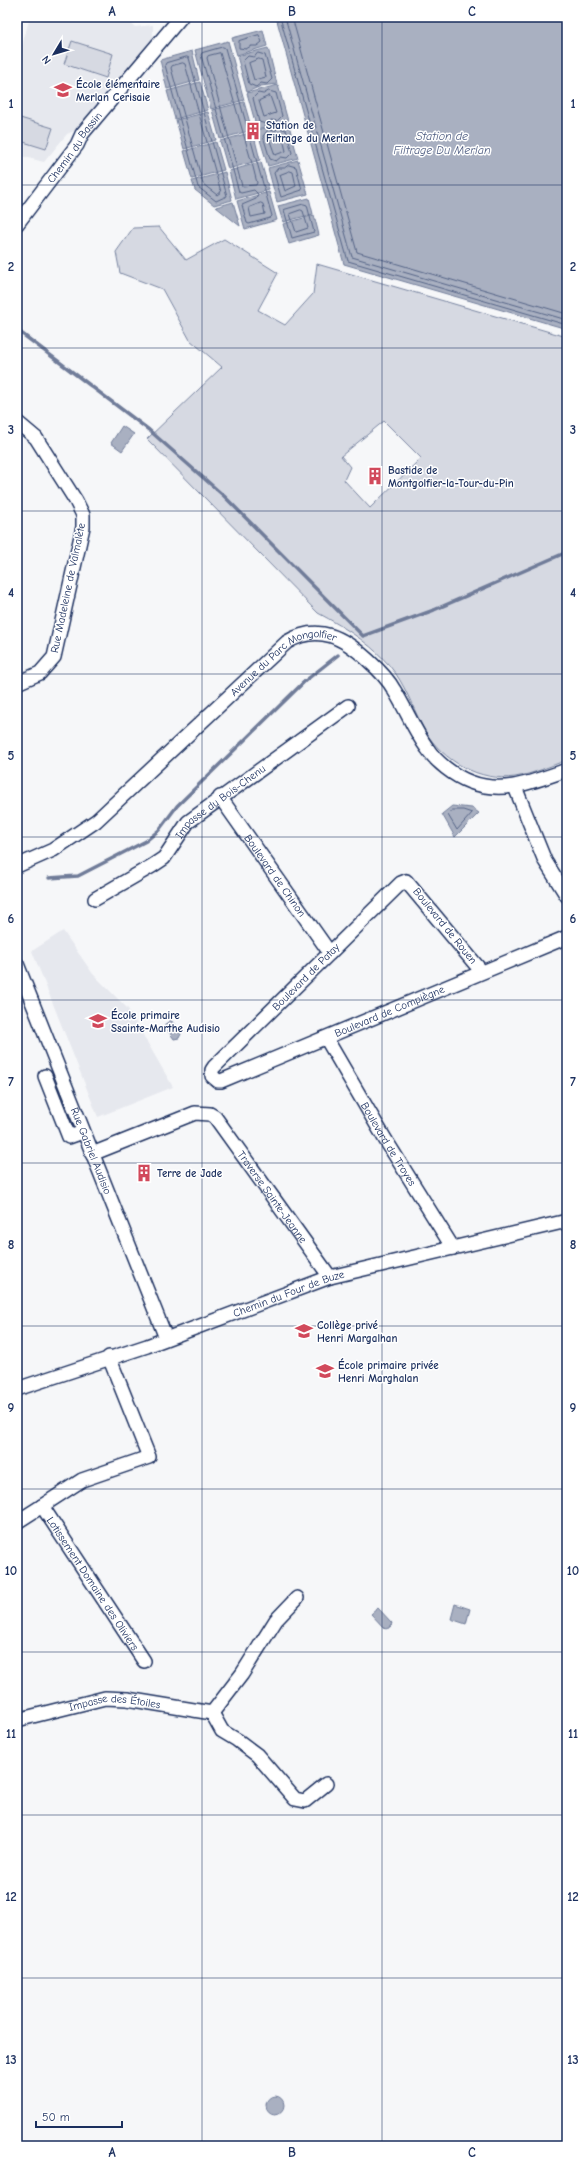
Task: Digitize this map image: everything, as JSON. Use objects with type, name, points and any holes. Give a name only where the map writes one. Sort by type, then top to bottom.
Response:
[{"type":"street","name":"Chemin du Bassin","points":[[17,224],[77,146],[82,134],[181,17]]},
{"type":"street","name":"Rue Madeleine de Valmalète","points":[[17,422],[36,438],[76,501],[83,515],[83,526],[54,657],[40,673],[17,683]]},
{"type":"street","name":"Avenue du Parc Mongolfier","points":[[17,866],[52,850],[96,821],[287,642],[298,636],[309,634],[322,633],[336,637],[353,647],[372,664],[394,689],[427,749],[434,757],[456,774],[470,782],[485,786],[515,787],[567,770]]},
{"type":"street","name":"Impasse du Bois-Chenu","points":[[95,899],[164,858],[188,822],[220,797],[348,706]]},
{"type":"street","points":[[515,787],[545,862],[567,896]]},
{"type":"street","name":"Boulevard de Chinon","points":[[220,797],[330,953]]},
{"type":"street","name":"Boulevard de Patay","points":[[212,1076],[212,1070],[214,1067],[401,883],[406,881]]},
{"type":"street","name":"Boulevard de Rouen","points":[[406,881],[482,972]]},
{"type":"street","name":"Boulevard de Compiègne","points":[[212,1076],[218,1081],[221,1081],[567,937]]},
{"type":"street","name":"Rue Gabriel Audisio","points":[[17,964],[166,1338]]},
{"type":"street","name":"Boulevard de Troyes","points":[[326,1038],[384,1139],[452,1248]]},
{"type":"street","points":[[45,1076],[69,1137],[83,1132]]},
{"type":"street","name":"Traverse Sainte-Jeanne","points":[[92,1154],[195,1112],[210,1114],[215,1117],[330,1277]]},
{"type":"street","name":"Chemin du Four de Buze","points":[[17,1389],[166,1338],[330,1277],[567,1221]]},
{"type":"street","name":"Lotissement Domaine des Oliviers","points":[[17,1522],[82,1480],[149,1457],[109,1358]]},
{"type":"street","name":"Lotissement Domaine des Oliviers","points":[[42,1506],[144,1661]]},
{"type":"street","points":[[297,1598],[276,1620],[242,1674],[212,1713],[222,1731],[257,1755],[295,1799],[305,1801],[326,1784]]},
{"type":"street","name":"Impasse des Étoiles","points":[[17,1720],[105,1698],[127,1699],[212,1713]]},
{"type":"shaded area","name":"École élémentaire Merlan Cerisaie","points":[[30,17],[125,17],[135,27],[153,25],[153,38],[76,130],[67,134],[44,162],[17,155],[17,49],[21,49]]},
{"type":"shaded area","points":[[72,41],[113,54],[106,78],[64,64]]},
{"type":"shaded area","points":[[17,117],[53,128],[46,149],[17,140]]},
{"type":"shaded area","points":[[159,227],[186,260],[224,239],[278,273],[258,310],[285,325],[313,294],[317,264],[567,337],[567,760],[528,774],[502,778],[476,773],[452,760],[442,752],[425,731],[396,674],[380,655],[360,639],[318,613],[147,439],[222,367],[190,340],[162,289],[120,273],[116,252],[133,228]],"holes":[[[384,421],[421,458],[370,508],[344,480],[350,467],[341,456]]]},
{"type":"shaded area","name":"École primaire Ssainte-Marthe Audisio","points":[[63,931],[93,974],[128,1009],[173,1087],[98,1117],[32,951]]},
{"type":"water","name":"Station de Filtrage Du Merlan","points":[[276,17],[567,17],[567,329],[344,264]]},
{"type":"water","points":[[263,30],[267,46],[237,55],[232,38]]},
{"type":"water","points":[[228,41],[244,100],[211,109],[195,50]]},
{"type":"water","points":[[268,48],[277,84],[261,86],[247,92],[237,56]]},
{"type":"water","points":[[192,51],[199,80],[167,89],[160,60]]},
{"type":"water","points":[[200,82],[208,110],[175,119],[167,91]]},
{"type":"water","points":[[278,85],[288,121],[257,129],[247,93]]},
{"type":"water","points":[[244,102],[252,130],[220,139],[212,110]]},
{"type":"water","points":[[208,112],[216,140],[184,149],[176,120]]},
{"type":"water","points":[[288,122],[298,158],[268,166],[257,130]]},
{"type":"water","points":[[253,132],[260,160],[228,169],[220,141]]},
{"type":"water","points":[[216,142],[224,170],[192,179],[184,151]]},
{"type":"water","points":[[298,160],[308,194],[277,202],[268,168]]},
{"type":"water","points":[[261,162],[269,190],[236,199],[229,171]]},
{"type":"water","points":[[225,172],[232,200],[214,205],[195,190],[192,181]]},
{"type":"water","points":[[269,192],[277,220],[245,229],[237,201]]},
{"type":"water","points":[[309,198],[313,214],[283,222],[278,206]]},
{"type":"water","points":[[233,202],[240,226],[216,207]]},
{"type":"water","points":[[314,215],[319,235],[289,244],[283,224]]},
{"type":"water","points":[[122,426],[134,434],[122,451],[111,443]]},
{"type":"water","points":[[452,806],[472,808],[479,813],[455,837],[442,814]]},
{"type":"water","points":[[171,1020],[181,1034],[179,1038],[174,1039],[164,1025]]},
{"type":"water","points":[[455,1604],[470,1609],[466,1624],[451,1619]]},
{"type":"water","points":[[378,1608],[392,1623],[390,1628],[385,1629],[371,1614]]},
{"type":"water","points":[[275,2096],[281,2099],[284,2105],[281,2111],[275,2114],[269,2111],[266,2105],[269,2099]]},
{"type":"waterway","points":[[17,330],[149,430],[224,496],[363,636],[434,610],[567,552]]},
{"type":"waterway","points":[[49,878],[78,876],[146,841],[159,830],[177,806],[305,681],[338,655]]},
{"type":"place","name":"École élémentaire Merlan Cerisaie","points":[[63,90]]},
{"type":"place","name":"Station de Filtrage du Merlan","points":[[253,131]]},
{"type":"place","name":"Bastide de Montgolfier-la-Tour-du-Pin","points":[[375,476]]},
{"type":"place","name":"École primaire Ssainte-Marthe Audisio","points":[[98,1021]]},
{"type":"place","name":"Terre de Jade","points":[[144,1173]]},
{"type":"place","name":"Collège privé Henri Margalhan","points":[[304,1331]]},
{"type":"place","name":"École primaire privée Henri Marghalan","points":[[325,1371]]}]
